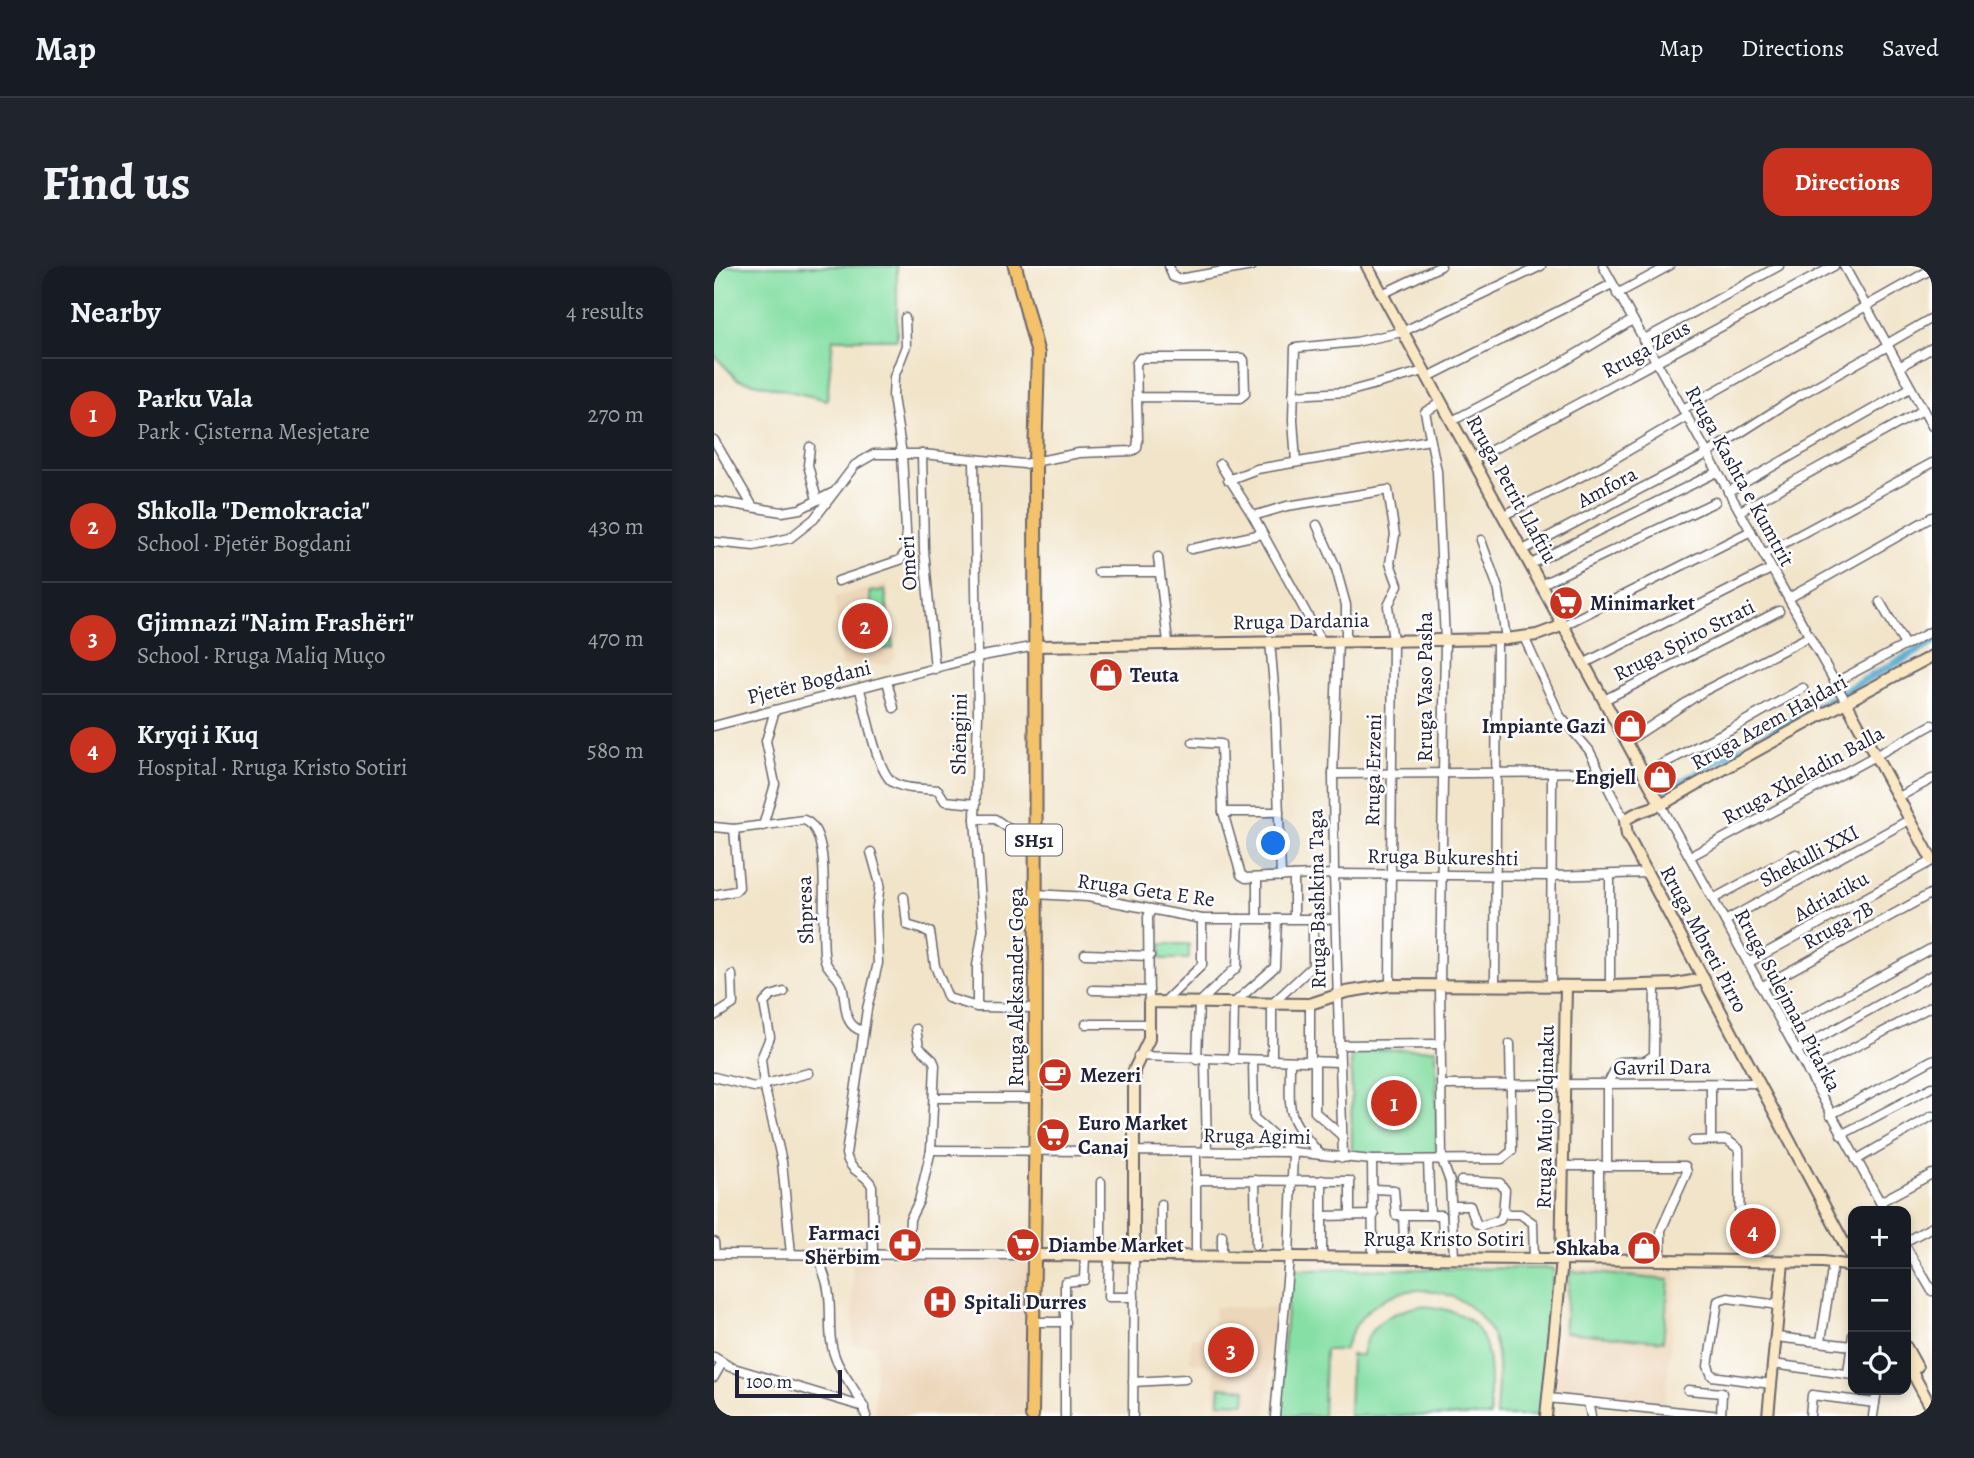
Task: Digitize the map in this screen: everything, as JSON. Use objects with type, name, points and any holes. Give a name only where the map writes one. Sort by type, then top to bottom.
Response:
[{"type":"main road","name":"Rruga Aleksander Goga","points":[[1015,266],[1038,354],[1035,461],[1036,1008],[1032,1416]]},
{"type":"street","points":[[1169,266],[1173,277],[1180,279],[1252,266]]},
{"type":"street","name":"Rruga Petrit Llaftiu","points":[[1367,266],[1661,805]]},
{"type":"street","points":[[1382,294],[1441,266]]},
{"type":"street","points":[[1296,462],[1293,395],[1295,348],[1356,342],[1402,332],[1541,266]]},
{"type":"street","name":"Rruga Kashta e Kumtrit","points":[[1602,266],[1845,700]]},
{"type":"street","points":[[1617,294],[1669,266]]},
{"type":"street","points":[[1643,340],[1779,266]]},
{"type":"street","name":"Rruga Zeus","points":[[1473,460],[1834,266]]},
{"type":"street","points":[[1844,266],[1910,387],[1927,412],[1932,426]]},
{"type":"street","points":[[1504,515],[1602,466],[1685,412],[1865,305],[1932,269]]},
{"type":"street","points":[[1293,395],[1347,392],[1426,374],[1612,284]]},
{"type":"street","points":[[838,581],[905,557],[902,454],[893,397],[894,377],[906,346],[905,318]]},
{"type":"street","name":"Amfora","points":[[1523,550],[1707,454],[1798,396],[1932,318]]},
{"type":"street","points":[[1452,421],[1553,368],[1633,320]]},
{"type":"street","points":[[1899,367],[1932,348]]},
{"type":"street","points":[[714,542],[754,546],[790,538],[814,519],[855,465],[868,456],[922,454],[1024,464],[1079,453],[1132,451],[1137,447],[1138,440],[1139,397],[1136,388],[1136,364],[1140,358],[1244,360],[1245,394],[1240,397],[1139,397]]},
{"type":"street","points":[[1728,492],[1910,387]]},
{"type":"street","name":"Rruga Vaso Pasha","points":[[1442,402],[1425,412],[1437,471],[1445,639],[1441,775],[1444,875],[1440,1044],[1442,1160],[1447,1171],[1452,1206],[1454,1258]]},
{"type":"street","points":[[1740,511],[1927,412]]},
{"type":"street","points":[[714,440],[753,507]]},
{"type":"street","points":[[1228,480],[1257,469],[1430,440]]},
{"type":"street","points":[[810,447],[808,466],[817,500]]},
{"type":"street","name":"Omeri","points":[[922,454],[924,550],[935,669]]},
{"type":"street","name":"Shëngjini","points":[[974,460],[977,657],[975,819],[983,930],[977,966],[977,1007]]},
{"type":"street","points":[[1764,554],[1932,463]]},
{"type":"street","points":[[1220,464],[1253,516],[1321,640]]},
{"type":"street","points":[[1531,564],[1717,472]]},
{"type":"street","name":"Rruga Erzeni","points":[[1253,516],[1287,506],[1388,489],[1395,535],[1390,563],[1398,579],[1396,593],[1388,606],[1392,640],[1390,985]]},
{"type":"street","points":[[714,500],[782,512],[800,509],[835,492]]},
{"type":"street","points":[[1542,584],[1715,502]]},
{"type":"street","points":[[1789,598],[1932,517]]},
{"type":"street","name":"Rruga Bashkina Taga","points":[[1317,525],[1335,565],[1346,605],[1334,774],[1336,997],[1343,1158]]},
{"type":"street","points":[[1564,625],[1751,531]]},
{"type":"street","points":[[1192,549],[1262,534]]},
{"type":"street","points":[[1482,540],[1499,591],[1501,639],[1496,773],[1495,985]]},
{"type":"street","points":[[1158,557],[1168,642]]},
{"type":"street","points":[[1585,663],[1772,569]]},
{"type":"street","points":[[1097,572],[1158,572]]},
{"type":"street","points":[[1880,602],[1905,645]]},
{"type":"street","name":"Rruga Spiro Strati","points":[[1604,700],[1779,611]]},
{"type":"street","name":"Rruga Dardania","points":[[1036,646],[1501,639],[1564,625]]},
{"type":"street","points":[[1837,685],[1932,631]]},
{"type":"street","name":"Rruga Mbreti Pirro","points":[[1524,636],[1560,716],[1589,750],[1625,821],[1624,828],[1647,873],[1848,1251]]},
{"type":"street","points":[[1628,741],[1664,714],[1808,637]]},
{"type":"street","points":[[1270,641],[1281,877]]},
{"type":"street","name":"Pjetër Bogdani","points":[[714,726],[860,690],[977,657],[1036,646]]},
{"type":"street","name":"Rruga Azem Hajdari","points":[[1625,821],[1629,816],[1661,805],[1845,700],[1932,656]]},
{"type":"street","points":[[887,681],[894,708]]},
{"type":"street","points":[[1645,773],[1804,688]]},
{"type":"street","points":[[860,690],[879,763],[891,782],[905,787],[937,790],[945,801],[976,804]]},
{"type":"street","points":[[1845,700],[1909,820],[1927,841],[1932,861]]},
{"type":"street","points":[[714,827],[733,829],[763,826],[775,783],[766,741],[775,710]]},
{"type":"street","name":"Rruga Xheladin Balla","points":[[1691,856],[1932,725]]},
{"type":"street","points":[[1193,742],[1221,744],[1223,812],[1279,812]]},
{"type":"street","points":[[1334,774],[1600,772]]},
{"type":"street","points":[[1550,986],[1552,774]]},
{"type":"street","points":[[1897,798],[1932,779]]},
{"type":"street","name":"Rruga Sulejman Pitarka","points":[[1661,805],[1882,1206]]},
{"type":"street","name":"Rruga Bukureshti","points":[[1223,812],[1241,875],[1257,878],[1334,874],[1553,876],[1647,873]]},
{"type":"street","points":[[975,819],[995,820],[1014,832],[1034,838]]},
{"type":"street","name":"Shpresa","points":[[763,826],[804,820],[813,825],[819,837],[825,898],[824,958],[843,988],[848,1021],[855,1029],[863,1031]]},
{"type":"street","name":"Shekulli XXI","points":[[1725,921],[1909,820]]},
{"type":"street","points":[[714,895],[736,891],[739,887],[733,829]]},
{"type":"street","points":[[871,852],[880,884],[876,914],[878,963],[871,984],[863,1031],[846,1154],[853,1171],[868,1180],[872,1186],[873,1254]]},
{"type":"street","points":[[1713,899],[1796,854]]},
{"type":"street","name":"Adriatiku","points":[[1748,963],[1932,861]]},
{"type":"street","points":[[1610,875],[1610,986]]},
{"type":"street","points":[[1294,876],[1294,918]]},
{"type":"street","points":[[1257,878],[1257,918]]},
{"type":"street","name":"Rruga 7B","points":[[1761,987],[1932,893]]},
{"type":"street","name":"Rruga Geta E Re","points":[[1035,894],[1088,897],[1202,919],[1335,919]]},
{"type":"street","points":[[904,897],[907,925],[930,932],[935,966],[948,998],[977,1007],[1036,1008]]},
{"type":"street","points":[[1133,1416],[1134,1070],[1138,1056],[1147,1046],[1150,956],[1148,917],[1151,909]]},
{"type":"street","points":[[1272,1061],[1272,1004],[1313,967],[1313,918]]},
{"type":"street","points":[[1164,1002],[1202,965],[1202,919]]},
{"type":"street","points":[[1207,1152],[1199,1003],[1237,967],[1239,919]]},
{"type":"street","points":[[1233,1060],[1234,1003],[1275,967],[1276,919]]},
{"type":"street","points":[[1784,1030],[1932,948]]},
{"type":"street","points":[[1085,954],[1150,956]]},
{"type":"street","points":[[714,1016],[733,1004],[732,975]]},
{"type":"street","points":[[1796,1051],[1932,975]]},
{"type":"street","points":[[1093,990],[1149,996],[1164,1002],[1310,1004],[1346,992],[1390,985],[1610,986],[1655,985],[1704,979]]},
{"type":"street","points":[[1599,1259],[1607,1085],[1619,1062],[1645,1061],[1654,1055],[1655,985]]},
{"type":"street","name":"Rruga Mujo Ulqinaku","points":[[1546,1416],[1561,1259],[1566,986]]},
{"type":"street","points":[[784,992],[771,996],[764,1003],[770,1037],[761,1059],[764,1086],[786,1190],[792,1254]]},
{"type":"street","points":[[1310,1004],[1315,1112],[1342,1136]]},
{"type":"street","points":[[1808,1073],[1932,1006]]},
{"type":"street","points":[[1086,1024],[1149,1024]]},
{"type":"street","points":[[908,1254],[909,1219],[919,1201],[931,1150],[934,1098],[935,1065],[919,1047],[916,1029]]},
{"type":"street","points":[[1340,1045],[1440,1044]]},
{"type":"street","points":[[1510,1044],[1511,1086]]},
{"type":"street","points":[[1138,1056],[1201,1060],[1339,1062]]},
{"type":"street","points":[[1254,1060],[1254,1118],[1285,1148],[1293,1152],[1289,1257],[1275,1416]]},
{"type":"street","points":[[1830,1115],[1932,1060]]},
{"type":"street","points":[[1290,1061],[1290,1115],[1294,1125],[1321,1155]]},
{"type":"street","points":[[714,1077],[754,1087],[809,1073]]},
{"type":"street","name":"Gavril Dara","points":[[1442,1086],[1564,1087],[1759,1083]]},
{"type":"street","points":[[1712,1084],[1712,1140]]},
{"type":"street","name":"Rruga Agimi","points":[[931,1150],[1293,1152],[1373,1160],[1502,1159],[1512,1152],[1511,1086]]},
{"type":"street","points":[[1842,1135],[1932,1087]]},
{"type":"street","points":[[934,1098],[1035,1098]]},
{"type":"street","points":[[1856,1160],[1932,1116]]},
{"type":"street","points":[[1693,1141],[1727,1140],[1734,1144],[1741,1155],[1740,1261]]},
{"type":"street","points":[[1196,1152],[1196,1256]]},
{"type":"street","points":[[1373,1160],[1373,1257]]},
{"type":"street","points":[[1428,1160],[1430,1215]]},
{"type":"street","points":[[1564,1166],[1683,1164],[1687,1167],[1661,1230],[1661,1260]]},
{"type":"street","points":[[1880,1202],[1932,1174]]},
{"type":"street","points":[[1195,1180],[1350,1181],[1350,1215]]},
{"type":"street","points":[[1255,1180],[1256,1245]]},
{"type":"street","points":[[1322,1180],[1322,1257]]},
{"type":"street","points":[[1452,1206],[1470,1206],[1476,1223],[1481,1226],[1500,1220],[1503,1214],[1505,1190],[1500,1183],[1461,1181]]},
{"type":"street","points":[[1101,1182],[1108,1297],[1133,1297]]},
{"type":"street","points":[[1373,1189],[1394,1190],[1396,1215],[1442,1215],[1443,1234],[1453,1235]]},
{"type":"street","points":[[1161,1204],[1161,1256]]},
{"type":"street","points":[[1503,1214],[1520,1214],[1533,1223],[1534,1259]]},
{"type":"street","points":[[1322,1216],[1374,1215]]},
{"type":"street","points":[[1403,1216],[1405,1258]]},
{"type":"street","points":[[1911,1238],[1932,1227]]},
{"type":"street","points":[[1222,1235],[1222,1257]]},
{"type":"street","points":[[714,1242],[715,1254],[1033,1255]]},
{"type":"street","points":[[823,1253],[820,1267],[828,1288],[828,1331],[838,1364],[858,1391],[865,1411]]},
{"type":"street","name":"Rruga Kristo Sotiri","points":[[1033,1255],[1599,1259],[1848,1265]]},
{"type":"street","points":[[1065,1416],[1065,1282],[1084,1280],[1085,1255]]},
{"type":"street","points":[[1911,1255],[1931,1286]]},
{"type":"street","points":[[1768,1416],[1783,1262]]},
{"type":"street","points":[[1821,1341],[1833,1263]]},
{"type":"street","points":[[1771,1384],[1712,1376],[1708,1366],[1718,1301],[1728,1298],[1779,1304]]},
{"type":"street","points":[[1031,1322],[1066,1322]]},
{"type":"street","points":[[1776,1337],[1848,1345]]},
{"type":"street","points":[[1911,1355],[1932,1393]]},
{"type":"street","points":[[714,1377],[718,1360],[865,1411]]},
{"type":"street","points":[[1773,1364],[1848,1374]]},
{"type":"street","points":[[1911,1370],[1932,1409]]},
{"type":"street","points":[[1133,1382],[1185,1379]]},
{"type":"street","points":[[1548,1398],[1669,1413],[1721,1416],[1722,1393],[1688,1390]]},
{"type":"street","points":[[1810,1416],[1812,1395],[1875,1403]]},
{"type":"street","points":[[1873,1416],[1876,1395]]},
{"type":"street","points":[[1588,1402],[1591,1416]]},
{"type":"street","points":[[714,1413],[722,1416]]},
{"type":"shaded area","points":[[887,584],[896,655],[889,664],[841,666],[835,597]]},
{"type":"shaded area","name":"Spitali Durres","points":[[852,1257],[1028,1259],[1026,1416],[875,1416],[875,1345],[853,1345]]},
{"type":"shaded area","points":[[1567,1267],[1674,1267],[1677,1272],[1665,1404],[1555,1393]]},
{"type":"shaded area","points":[[1215,1307],[1276,1308],[1266,1416],[1216,1416],[1214,1366],[1190,1362],[1191,1338],[1212,1336]]},
{"type":"green space","points":[[714,266],[897,266],[897,339],[833,339],[827,400],[737,379],[714,355]]},
{"type":"green space","points":[[885,590],[888,615],[873,617],[870,592]]},
{"type":"green space","points":[[889,617],[893,648],[873,650],[870,619]]},
{"type":"green space","points":[[1161,944],[1189,944],[1189,959],[1161,959]]},
{"type":"green space","points":[[1436,1049],[1437,1157],[1352,1157],[1351,1050]]},
{"type":"green space","points":[[1553,1268],[1541,1416],[1496,1416],[1498,1362],[1490,1331],[1468,1305],[1453,1297],[1421,1290],[1388,1297],[1368,1310],[1359,1320],[1344,1350],[1325,1350],[1323,1416],[1278,1416],[1290,1274],[1296,1270]]},
{"type":"green space","points":[[1570,1271],[1669,1280],[1663,1341],[1564,1332]]},
{"type":"green space","points":[[1420,1306],[1445,1309],[1463,1316],[1476,1326],[1488,1355],[1490,1416],[1349,1416],[1351,1355],[1362,1355],[1369,1335],[1382,1321],[1399,1312]]},
{"type":"green space","points":[[1220,1387],[1246,1389],[1245,1403],[1219,1402]]},
{"type":"waterway","points":[[1665,791],[1932,643]]},
{"type":"place","name":"Minimarket","points":[[1566,603]]},
{"type":"place","name":"Shkolla \"Demokracia\"","points":[[865,626]]},
{"type":"place","name":"Teuta","points":[[1106,675]]},
{"type":"place","name":"Impiante Gazi","points":[[1630,726]]},
{"type":"place","name":"Engjell","points":[[1660,777]]},
{"type":"place","name":"Mezeri","points":[[1055,1075]]},
{"type":"place","name":"Parku Vala","points":[[1394,1103]]},
{"type":"place","name":"Euro Market Canaj","points":[[1053,1135]]},
{"type":"place","name":"Kryqi i Kuq","points":[[1753,1231]]},
{"type":"place","name":"Farmaci Shërbim","points":[[905,1245]]},
{"type":"place","name":"Diambe Market","points":[[1023,1245]]},
{"type":"place","name":"Shkaba","points":[[1644,1248]]},
{"type":"place","name":"Spitali Durres","points":[[940,1302]]},
{"type":"place","name":"Gjimnazi \"Naim Frashëri\"","points":[[1231,1350]]}]
